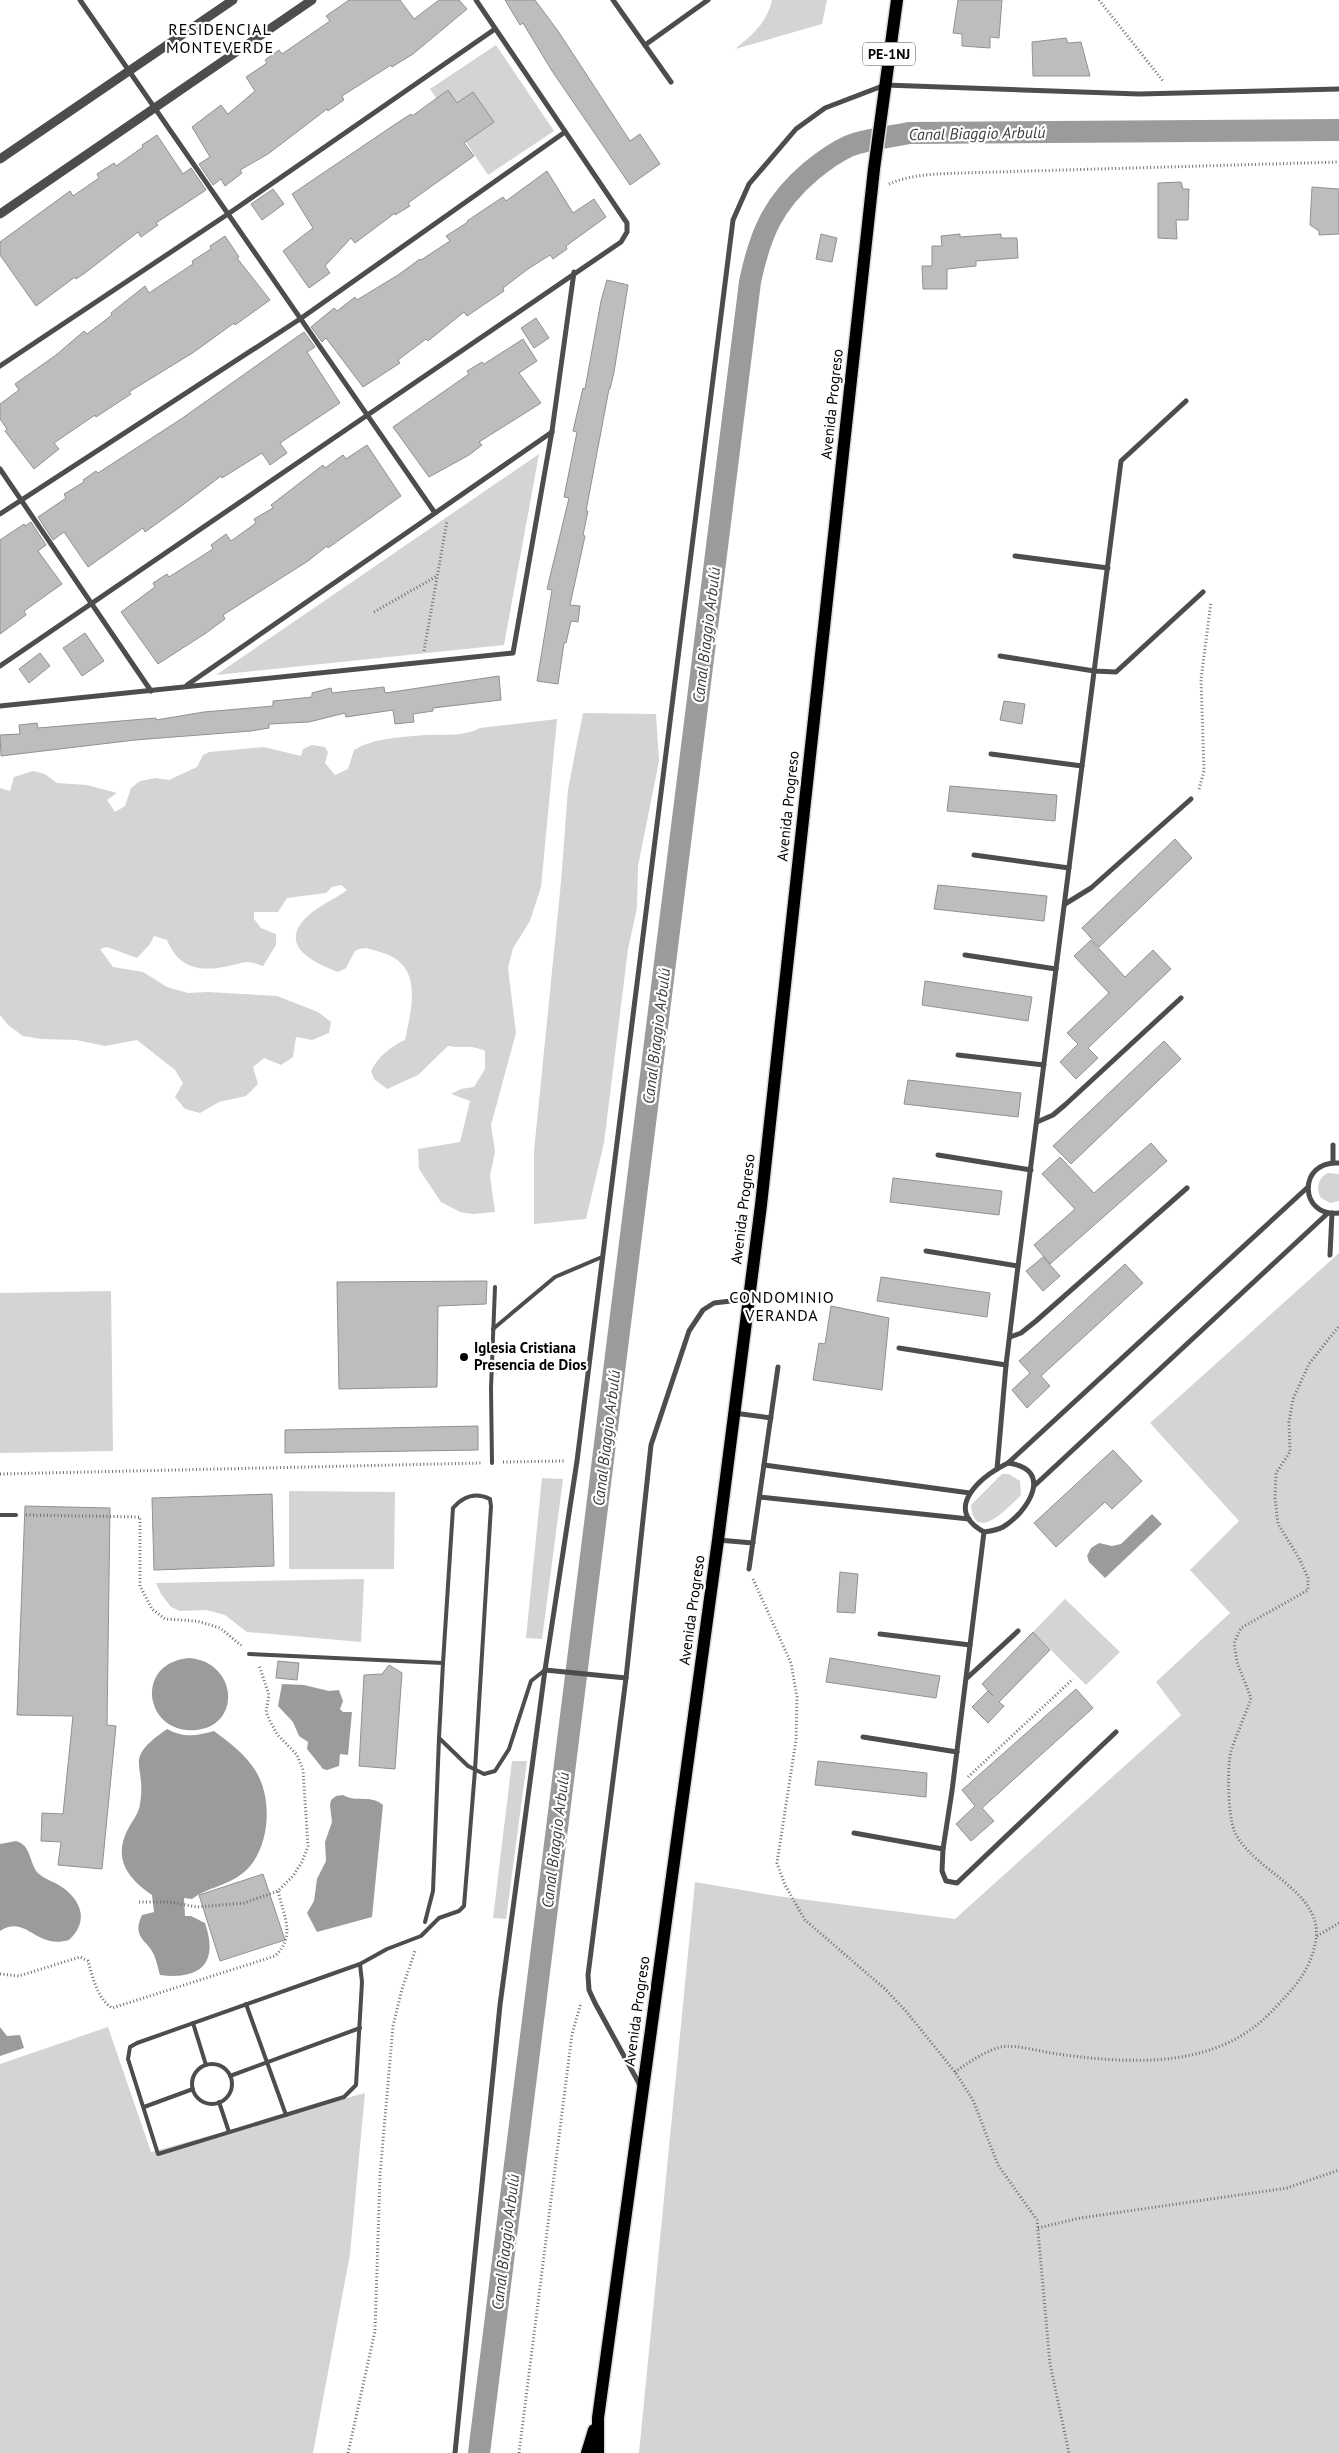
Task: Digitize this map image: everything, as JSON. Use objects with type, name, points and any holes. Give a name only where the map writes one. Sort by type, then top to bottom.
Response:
[{"type":"main road","name":"Avenida Progreso","points":[[598,2453],[598,2418],[718,1540],[749,1299],[874,169],[897,0]]},
{"type":"main road","name":"Avenida Progreso","points":[[587,2453],[598,2418]]},
{"type":"street","points":[[80,0],[366,416],[435,513]]},
{"type":"street","points":[[0,159],[233,0]]},
{"type":"street","points":[[0,214],[156,109],[312,0]]},
{"type":"street","points":[[0,666],[574,272],[621,242],[627,232],[627,223],[476,0]]},
{"type":"street","points":[[613,0],[670,82]]},
{"type":"street","points":[[645,45],[708,0]]},
{"type":"street","points":[[0,366],[228,214],[495,29]]},
{"type":"street","points":[[455,2453],[500,2006],[545,1670],[577,1461],[733,220],[749,184],[796,129],[825,108],[885,85],[1139,94],[1339,89]]},
{"type":"street","points":[[0,514],[300,319],[565,132]]},
{"type":"street","points":[[0,706],[513,653],[552,432],[574,272]]},
{"type":"street","points":[[997,1469],[1006,1365],[1018,1266],[1122,460],[1186,401]]},
{"type":"street","points":[[187,686],[552,432]]},
{"type":"street","points":[[0,469],[152,691]]},
{"type":"street","points":[[1015,556],[1108,568]]},
{"type":"street","points":[[1000,656],[1112,673],[1121,670],[1203,592]]},
{"type":"street","points":[[991,754],[1082,766]]},
{"type":"street","points":[[1065,904],[1091,888],[1191,799]]},
{"type":"street","points":[[974,855],[1069,868]]},
{"type":"street","points":[[965,955],[1056,969]]},
{"type":"street","points":[[1036,1122],[1053,1115],[1066,1104],[1181,998]]},
{"type":"street","points":[[958,1055],[1044,1065]]},
{"type":"street","points":[[1330,1213],[1034,1486],[1030,1502],[1004,1527],[984,1532],[969,1519],[964,1510],[964,1501],[970,1493],[997,1469],[1008,1463],[1308,1187],[1314,1171],[1321,1165],[1336,1162],[1333,1145]]},
{"type":"street","points":[[938,1155],[1031,1170]]},
{"type":"street","points":[[1308,1187],[1309,1196],[1314,1204],[1330,1213],[1339,1213]]},
{"type":"street","points":[[1010,1337],[1022,1333],[1187,1188]]},
{"type":"street","points":[[1330,1213],[1330,1255]]},
{"type":"street","points":[[926,1251],[1018,1266]]},
{"type":"street","points":[[642,2090],[595,2003],[589,1990],[588,1975],[626,1678],[651,1445],[689,1331],[703,1310],[714,1303],[749,1299]]},
{"type":"street","points":[[899,1348],[1006,1365]]},
{"type":"street","points":[[749,1569],[778,1366]]},
{"type":"street","points":[[734,1413],[771,1418]]},
{"type":"street","points":[[1008,1463],[1017,1464],[1027,1470],[1034,1486]]},
{"type":"street","points":[[764,1465],[970,1493]]},
{"type":"street","points":[[760,1498],[969,1519]]},
{"type":"street","points":[[984,1532],[943,1849],[942,1871],[946,1881],[957,1883],[1116,1732]]},
{"type":"street","points":[[718,1540],[753,1543]]},
{"type":"street","points":[[966,1679],[1018,1630]]},
{"type":"street","points":[[880,1634],[970,1646]]},
{"type":"street","points":[[545,1670],[626,1678]]},
{"type":"street","points":[[863,1737],[957,1752]]},
{"type":"street","points":[[854,1833],[943,1849]]},
{"type":"lane","points":[[493,1330],[555,1277],[602,1256]]},
{"type":"lane","points":[[492,1463],[490,1388],[495,1287]]},
{"type":"lane","points":[[360,1964],[362,1982],[356,2085],[350,2094],[158,2154],[128,2060],[130,2047],[360,1964],[387,1949],[420,1936],[439,1918],[459,1911],[464,1906],[476,1770],[492,1506],[490,1499],[483,1495],[472,1495],[459,1500],[453,1508],[438,1738],[432,1891],[425,1922]]},
{"type":"lane","points":[[0,1515],[16,1515]]},
{"type":"lane","points":[[249,1654],[444,1663]]},
{"type":"lane","points":[[438,1738],[468,1766],[484,1774],[496,1771],[509,1749],[531,1681],[545,1670]]},
{"type":"lane","points":[[246,2004],[286,2115]]},
{"type":"lane","points":[[193,2023],[206,2065]]},
{"type":"lane","points":[[230,2076],[266,2061],[360,2028]]},
{"type":"lane","points":[[206,2065],[220,2066],[230,2076],[232,2080],[230,2092],[219,2102],[210,2104],[203,2102],[198,2098],[193,2089],[192,2079],[195,2073],[206,2065]]},
{"type":"lane","points":[[144,2108],[193,2089]]},
{"type":"lane","points":[[219,2102],[230,2132]]},
{"type":"path","points":[[1099,0],[1129,35],[1173,93]]},
{"type":"path","points":[[872,192],[901,179],[925,174],[1339,162]]},
{"type":"path","points":[[421,664],[450,502]]},
{"type":"path","points":[[374,612],[437,576]]},
{"type":"path","points":[[1191,799],[1201,787],[1204,771],[1201,679],[1211,602],[1203,592]]},
{"type":"path","points":[[955,2072],[972,2060],[1002,2047],[1074,2056],[1159,2061],[1198,2055],[1238,2039],[1266,2018],[1296,1987],[1310,1963],[1317,1936],[1313,1915],[1290,1885],[1245,1847],[1234,1830],[1229,1798],[1230,1753],[1251,1698],[1236,1662],[1234,1644],[1241,1628],[1308,1590],[1308,1578],[1278,1524],[1275,1498],[1276,1473],[1290,1452],[1289,1422],[1293,1399],[1309,1364],[1339,1326]]},
{"type":"path","points":[[0,1474],[577,1461]]},
{"type":"path","points":[[16,1515],[140,1517],[140,1586],[152,1609],[165,1619],[197,1621],[220,1628],[237,1640],[260,1666],[270,1695],[266,1712],[278,1734],[297,1755],[305,1785],[308,1846],[293,1876],[278,1892],[244,1903],[197,1907],[170,1902],[139,1902]]},
{"type":"path","points":[[749,1569],[791,1663],[797,1698],[796,1740],[777,1864],[785,1885],[805,1920],[905,2010],[955,2072],[973,2100],[998,2165],[1037,2220],[1050,2364],[1069,2453]]},
{"type":"path","points":[[952,1791],[1073,1679]]},
{"type":"path","points":[[0,1974],[19,1976],[80,1957],[88,1961],[100,1996],[112,2008],[275,1956],[287,1942],[287,1930],[278,1892]]},
{"type":"path","points":[[1317,1936],[1339,1924]]},
{"type":"path","points":[[348,2453],[375,2331],[380,2175],[393,2026],[402,1989],[420,1936]]},
{"type":"path","points":[[519,2453],[572,2034],[588,1975]]},
{"type":"path","points":[[1038,2228],[1080,2218],[1287,2188],[1339,2170]]},
{"type":"shaded area","points":[[772,0],[827,0],[822,24],[735,49],[763,22]]},
{"type":"shaded area","points":[[496,45],[554,131],[488,175],[430,89]]},
{"type":"shaded area","points":[[539,454],[504,645],[216,675]]},
{"type":"shaded area","points":[[583,713],[656,714],[659,761],[638,866],[637,908],[628,949],[604,1143],[586,1219],[534,1224],[534,1151],[561,882],[568,789]]},
{"type":"shaded area","points":[[557,719],[541,887],[530,921],[513,948],[508,968],[516,1033],[491,1125],[495,1152],[490,1176],[495,1212],[473,1214],[460,1212],[441,1202],[419,1169],[418,1149],[460,1142],[470,1101],[451,1094],[461,1089],[474,1087],[485,1069],[485,1051],[475,1048],[448,1046],[418,1075],[387,1089],[374,1079],[371,1071],[385,1052],[405,1040],[412,1000],[412,988],[409,976],[403,966],[394,958],[364,948],[355,951],[346,968],[338,972],[312,960],[299,948],[296,940],[297,932],[302,922],[318,908],[347,890],[341,885],[332,887],[326,893],[287,898],[278,912],[254,912],[254,919],[261,928],[276,934],[276,945],[263,966],[243,962],[209,969],[192,966],[184,963],[178,957],[167,940],[154,936],[150,944],[137,958],[107,947],[100,949],[113,967],[143,972],[167,987],[188,993],[208,992],[277,996],[318,1012],[331,1022],[329,1033],[312,1040],[296,1037],[293,1057],[281,1065],[264,1058],[253,1067],[258,1084],[246,1096],[219,1102],[200,1113],[185,1109],[175,1097],[183,1083],[175,1070],[137,1040],[105,1046],[76,1040],[41,1039],[23,1036],[8,1025],[0,1015],[0,788],[10,791],[14,777],[33,771],[45,774],[57,783],[87,785],[117,793],[107,800],[115,812],[125,806],[131,788],[140,781],[156,778],[169,780],[197,767],[203,755],[209,752],[264,747],[301,756],[303,749],[312,745],[325,747],[328,752],[325,763],[335,775],[348,769],[354,750],[370,743],[398,737],[460,734],[480,728]]},
{"type":"shaded area","points":[[1328,1173],[1339,1174],[1339,1201],[1330,1203],[1321,1198],[1319,1194],[1318,1184]]},
{"type":"shaded area","points":[[1339,1253],[1339,2453],[639,2453],[695,1882],[777,1896],[955,1919],[1181,1715],[1156,1682],[1230,1613],[1190,1570],[1239,1521],[1150,1423]]},
{"type":"shaded area","points":[[111,1291],[113,1451],[0,1453],[0,1293]]},
{"type":"shaded area","points":[[1002,1474],[1009,1474],[1020,1481],[1021,1495],[993,1520],[985,1523],[978,1522],[974,1517],[971,1505]]},
{"type":"shaded area","points":[[542,1478],[563,1479],[542,1639],[526,1638]]},
{"type":"shaded area","points":[[289,1491],[395,1492],[394,1569],[289,1569]]},
{"type":"shaded area","points":[[1152,1514],[1162,1524],[1105,1578],[1089,1562],[1087,1556],[1091,1548],[1099,1543],[1112,1546],[1121,1544]]},
{"type":"shaded area","points":[[364,1579],[361,1642],[247,1632],[225,1615],[206,1610],[180,1611],[171,1607],[161,1594],[156,1583]]},
{"type":"shaded area","points":[[1065,1599],[1120,1652],[1086,1685],[1033,1632]]},
{"type":"shaded area","points":[[189,1658],[205,1662],[217,1670],[225,1681],[228,1694],[227,1707],[221,1718],[211,1726],[196,1730],[179,1729],[166,1722],[157,1711],[152,1698],[153,1684],[159,1672],[171,1663]]},
{"type":"shaded area","points":[[282,1684],[304,1685],[329,1691],[339,1690],[343,1701],[340,1709],[343,1712],[352,1712],[348,1755],[340,1754],[339,1766],[327,1770],[323,1769],[307,1749],[308,1742],[299,1736],[293,1722],[278,1706]]},
{"type":"shaded area","points":[[167,1729],[179,1734],[190,1735],[214,1731],[231,1744],[255,1770],[265,1795],[267,1810],[264,1838],[259,1852],[243,1873],[231,1881],[192,1899],[184,1898],[185,1916],[191,1916],[205,1923],[210,1949],[203,1966],[196,1972],[174,1976],[160,1975],[154,1955],[139,1934],[138,1929],[142,1915],[154,1912],[152,1895],[130,1875],[123,1860],[122,1851],[123,1841],[139,1808],[141,1790],[140,1756],[144,1748]]},
{"type":"shaded area","points":[[512,1761],[527,1761],[506,1919],[493,1918]]},
{"type":"shaded area","points":[[343,1795],[374,1800],[383,1805],[372,1917],[317,1932],[307,1913],[314,1901],[317,1879],[326,1861],[325,1842],[332,1822],[331,1800],[336,1796]]},
{"type":"shaded area","points":[[16,1841],[21,1843],[27,1850],[34,1868],[39,1874],[65,1889],[77,1902],[80,1909],[80,1925],[69,1940],[57,1942],[48,1940],[17,1927],[9,1927],[0,1931],[0,1844]]},
{"type":"shaded area","points":[[0,2027],[7,2036],[20,2035],[24,2048],[0,2056]]},
{"type":"shaded area","points":[[108,2027],[151,2152],[365,2093],[350,2254],[313,2453],[0,2453],[0,2064]]},
{"type":"building","points":[[349,0],[400,0],[414,19],[439,0],[459,0],[467,9],[413,54],[392,67],[391,65],[342,96],[344,100],[328,111],[327,109],[268,154],[240,170],[242,173],[225,186],[221,179],[213,185],[199,164],[210,157],[192,127],[221,105],[228,114],[255,91],[246,77],[267,63],[265,60],[279,50],[282,54],[330,21],[326,16]]},
{"type":"building","points":[[505,0],[535,0],[558,31],[630,141],[640,134],[660,164],[630,185],[552,71],[523,23],[520,25]]},
{"type":"building","points":[[958,0],[1002,0],[999,38],[990,37],[990,48],[962,46],[962,34],[953,33]]},
{"type":"building","points":[[1066,38],[1068,43],[1081,42],[1090,76],[1033,76],[1032,42]]},
{"type":"building","points":[[448,90],[457,103],[473,92],[494,122],[464,143],[474,156],[408,203],[410,206],[395,215],[395,213],[355,243],[351,238],[325,266],[330,273],[309,288],[283,251],[313,228],[292,194],[397,123],[411,114],[412,116]]},
{"type":"building","points":[[157,135],[183,174],[191,168],[206,190],[156,223],[158,225],[141,237],[138,232],[85,273],[76,279],[75,277],[36,306],[0,255],[0,242],[70,191],[73,196],[99,178],[97,174],[114,163],[116,166]]},
{"type":"building","points":[[547,171],[573,213],[594,199],[606,217],[566,246],[567,249],[553,259],[550,255],[528,269],[503,288],[504,291],[467,316],[464,312],[428,341],[426,339],[398,360],[400,363],[363,387],[326,338],[322,342],[311,327],[334,308],[337,311],[355,297],[357,300],[450,241],[446,236],[503,197],[506,201]]},
{"type":"building","points":[[1181,182],[1183,189],[1189,189],[1188,220],[1176,220],[1177,239],[1158,238],[1158,183]]},
{"type":"building","points":[[1312,187],[1339,189],[1339,234],[1319,235],[1319,231],[1310,225]]},
{"type":"building","points":[[273,189],[284,204],[262,220],[251,204]]},
{"type":"building","points":[[821,234],[837,238],[832,262],[816,259]]},
{"type":"building","points":[[960,234],[960,237],[1001,234],[1001,238],[1017,238],[1018,258],[976,261],[976,266],[947,269],[947,289],[923,289],[922,266],[932,266],[932,246],[942,246],[941,236]]},
{"type":"building","points":[[225,236],[239,257],[237,258],[270,300],[194,352],[129,392],[131,394],[96,417],[95,415],[54,443],[59,449],[34,469],[5,431],[7,429],[0,419],[0,404],[19,390],[15,384],[56,355],[84,331],[87,334],[145,286],[149,293],[193,264],[192,261],[211,249],[210,246]]},
{"type":"building","points":[[607,280],[628,285],[614,372],[609,389],[586,511],[588,511],[583,535],[585,536],[570,605],[580,606],[578,622],[571,621],[566,643],[564,643],[558,684],[537,681],[552,590],[547,589],[569,498],[564,497],[577,432],[573,431],[583,388],[585,389],[601,301]]},
{"type":"building","points":[[536,318],[549,338],[534,348],[521,328]]},
{"type":"building","points":[[304,332],[315,347],[307,352],[340,403],[280,443],[287,453],[270,465],[262,453],[222,478],[221,476],[145,532],[143,528],[88,567],[64,532],[53,540],[38,517],[66,498],[64,494],[84,482],[83,480],[96,471],[98,473],[181,419]]},
{"type":"building","points":[[523,339],[537,361],[519,373],[541,403],[479,442],[482,445],[469,455],[429,477],[393,427],[469,374],[467,371],[482,362],[484,364]]},
{"type":"building","points":[[367,445],[401,496],[328,548],[327,546],[308,561],[223,615],[225,619],[158,664],[121,612],[155,587],[153,583],[167,574],[169,577],[213,549],[211,545],[226,534],[231,541],[256,523],[254,519],[273,508],[271,505],[323,465],[325,468],[343,455],[346,459]]},
{"type":"building","points":[[31,522],[46,545],[38,551],[62,584],[24,611],[26,615],[0,634],[0,540],[24,524],[25,526]]},
{"type":"building","points":[[85,633],[104,661],[82,676],[63,648]]},
{"type":"building","points":[[40,653],[50,666],[29,683],[19,669]]},
{"type":"building","points":[[499,676],[501,700],[433,708],[433,711],[413,714],[414,722],[395,724],[393,710],[346,717],[345,713],[309,722],[269,724],[269,728],[251,731],[135,740],[1,756],[0,735],[20,734],[19,725],[37,723],[38,728],[156,718],[156,720],[204,712],[273,706],[273,701],[312,697],[312,693],[331,688],[332,693],[384,687],[385,693]]},
{"type":"building","points":[[1004,701],[1025,704],[1022,724],[1000,720]]},
{"type":"building","points":[[950,786],[1057,795],[1055,821],[947,811]]},
{"type":"building","points":[[1175,839],[1192,858],[1099,947],[1082,928]]},
{"type":"building","points":[[938,885],[1047,896],[1044,921],[934,909]]},
{"type":"building","points":[[1091,940],[1125,977],[1153,950],[1171,969],[1088,1048],[1098,1058],[1076,1079],[1060,1062],[1078,1044],[1067,1033],[1109,993],[1074,956]]},
{"type":"building","points":[[925,981],[1032,997],[1028,1021],[922,1005]]},
{"type":"building","points":[[1164,1041],[1181,1059],[1071,1164],[1053,1146]]},
{"type":"building","points":[[908,1080],[1021,1093],[1018,1117],[904,1104]]},
{"type":"building","points":[[1151,1143],[1167,1161],[1050,1264],[1034,1245],[1075,1209],[1042,1174],[1060,1157],[1094,1193]]},
{"type":"building","points":[[893,1178],[1002,1191],[999,1215],[890,1202]]},
{"type":"building","points":[[1043,1257],[1060,1276],[1043,1291],[1026,1271]]},
{"type":"building","points":[[1125,1264],[1143,1283],[1041,1376],[1050,1386],[1027,1408],[1012,1390],[1030,1373],[1019,1361]]},
{"type":"building","points":[[881,1277],[990,1293],[987,1317],[877,1301]]},
{"type":"building","points":[[487,1281],[486,1304],[438,1306],[437,1387],[339,1389],[337,1282]]},
{"type":"building","points":[[831,1306],[889,1318],[882,1390],[813,1380],[819,1343],[825,1344]]},
{"type":"building","points":[[478,1426],[478,1450],[285,1453],[285,1430]]},
{"type":"building","points":[[1113,1450],[1142,1481],[1112,1509],[1105,1502],[1056,1547],[1034,1523]]},
{"type":"building","points":[[272,1494],[274,1566],[154,1570],[152,1498]]},
{"type":"building","points":[[25,1506],[110,1508],[107,1725],[116,1726],[102,1869],[58,1865],[61,1842],[41,1841],[42,1813],[63,1814],[73,1716],[17,1715]]},
{"type":"building","points":[[840,1572],[858,1574],[855,1613],[837,1612]]},
{"type":"building","points":[[1033,1632],[1050,1650],[999,1702],[1004,1706],[988,1723],[972,1707],[988,1691],[993,1696],[982,1684]]},
{"type":"building","points":[[830,1658],[940,1676],[936,1698],[826,1682]]},
{"type":"building","points":[[278,1661],[299,1663],[297,1680],[276,1678]]},
{"type":"building","points":[[389,1665],[402,1673],[395,1769],[359,1766],[364,1675],[382,1674]]},
{"type":"building","points":[[1076,1689],[1093,1708],[982,1808],[994,1821],[971,1841],[956,1824],[975,1806],[962,1790]]},
{"type":"building","points":[[818,1761],[927,1773],[926,1797],[815,1785]]},
{"type":"building","points":[[263,1874],[285,1940],[220,1961],[199,1895]]},
{"type":"waterway","name":"Canal Biaggio Arbulú","points":[[479,2453],[750,282],[758,249],[770,220],[778,208],[787,195],[811,171],[829,157],[849,146],[879,138],[909,133],[1339,130]]},
{"type":"place","name":"Iglesia Cristiana Presencia de Dios","points":[[464,1357]]},
{"type":"district","name":"RESIDENCIAL MONTEVERDE","points":[[220,38]]},
{"type":"district","name":"CONDOMINIO VERANDA","points":[[782,1306]]}]
